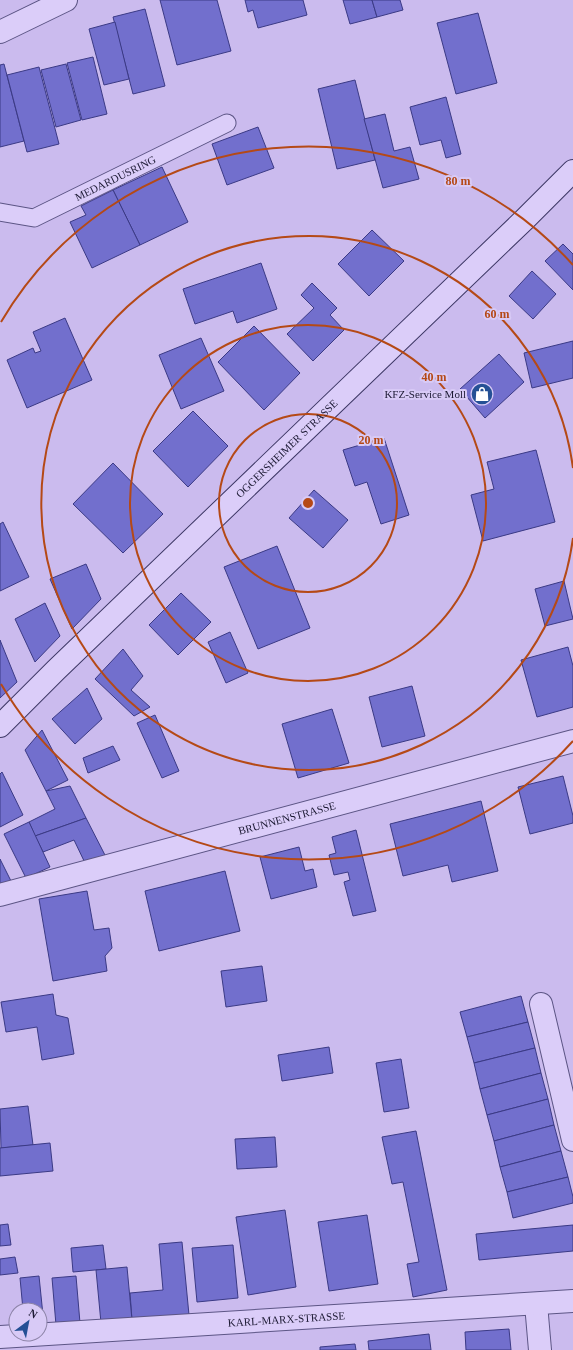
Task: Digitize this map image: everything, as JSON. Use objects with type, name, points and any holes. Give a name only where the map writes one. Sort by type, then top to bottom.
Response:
[{"type":"street","points":[[0,32],[66,0]]},
{"type":"street","name":"OGGERSHEIMER STRASSE","points":[[0,726],[56,670],[525,219],[573,171]]},
{"type":"street","name":"BRUNNENSTRASSE","points":[[0,895],[573,741]]},
{"type":"street","points":[[542,1004],[573,1140]]},
{"type":"street","name":"KARL-MARX-STRASSE","points":[[0,1336],[573,1301]]},
{"type":"street","points":[[536,1304],[540,1350]]},
{"type":"lane","name":"MEDARDUSRING","points":[[0,212],[34,218],[227,124]]},
{"type":"building","points":[[160,0],[217,0],[231,51],[177,65]]},
{"type":"building","points":[[245,0],[303,0],[307,15],[258,28],[253,10],[248,12]]},
{"type":"building","points":[[343,0],[372,0],[377,17],[350,24]]},
{"type":"building","points":[[372,0],[400,0],[403,10],[377,17]]},
{"type":"building","points":[[145,9],[165,86],[133,94],[113,17]]},
{"type":"building","points":[[478,13],[497,83],[456,94],[437,23]]},
{"type":"building","points":[[115,22],[129,79],[104,85],[89,29]]},
{"type":"building","points":[[93,57],[107,114],[82,120],[67,63]]},
{"type":"building","points":[[4,64],[24,141],[0,147],[0,65]]},
{"type":"building","points":[[66,64],[81,120],[56,127],[41,70]]},
{"type":"building","points":[[39,67],[59,144],[27,152],[7,75]]},
{"type":"building","points":[[355,80],[375,160],[337,169],[318,89]]},
{"type":"building","points":[[446,97],[461,154],[446,158],[441,140],[420,145],[410,107]]},
{"type":"building","points":[[385,114],[394,151],[410,147],[419,179],[383,188],[364,119]]},
{"type":"building","points":[[258,127],[274,168],[227,185],[212,144]]},
{"type":"building","points":[[162,167],[188,222],[140,245],[113,190]]},
{"type":"building","points":[[113,190],[140,245],[92,268],[70,222],[86,215],[81,206]]},
{"type":"building","points":[[372,230],[404,261],[369,296],[338,264]]},
{"type":"building","points":[[563,244],[573,254],[573,290],[545,261]]},
{"type":"building","points":[[261,263],[277,309],[237,323],[233,311],[195,324],[183,289]]},
{"type":"building","points":[[532,271],[556,294],[533,319],[509,296]]},
{"type":"building","points":[[312,283],[337,308],[330,315],[344,330],[313,361],[287,334],[314,308],[301,295]]},
{"type":"building","points":[[65,318],[92,380],[27,408],[7,360],[33,348],[35,353],[41,351],[33,332]]},
{"type":"building","points":[[254,326],[300,373],[264,410],[218,362]]},
{"type":"building","points":[[201,338],[224,391],[181,409],[159,355]]},
{"type":"building","points":[[573,341],[573,378],[532,388],[524,353]]},
{"type":"building","points":[[499,354],[524,382],[485,418],[460,389]]},
{"type":"building","points":[[193,411],[228,446],[188,487],[153,451]]},
{"type":"building","points":[[384,438],[409,515],[381,524],[367,482],[355,486],[343,450]]},
{"type":"building","points":[[536,450],[555,522],[483,541],[471,495],[494,489],[487,462]]},
{"type":"building","points":[[113,463],[163,514],[123,553],[73,504]]},
{"type":"building","points":[[314,490],[348,520],[323,548],[289,518]]},
{"type":"building","points":[[3,522],[29,577],[0,591],[0,524]]},
{"type":"building","points":[[277,546],[310,628],[258,649],[224,567]]},
{"type":"building","points":[[86,564],[101,599],[72,629],[50,579]]},
{"type":"building","points":[[564,581],[573,619],[545,626],[535,589]]},
{"type":"building","points":[[181,593],[211,622],[178,655],[149,625]]},
{"type":"building","points":[[45,603],[60,636],[35,662],[15,619]]},
{"type":"building","points":[[230,632],[248,673],[226,683],[208,642]]},
{"type":"building","points":[[0,640],[17,682],[0,698]]},
{"type":"building","points":[[568,647],[573,666],[573,707],[537,717],[521,660]]},
{"type":"building","points":[[123,649],[143,676],[131,690],[150,707],[134,716],[95,679]]},
{"type":"building","points":[[412,686],[425,736],[382,747],[369,697]]},
{"type":"building","points":[[87,688],[102,719],[75,744],[52,719]]},
{"type":"building","points":[[332,709],[349,763],[298,778],[282,724]]},
{"type":"building","points":[[155,715],[179,771],[162,778],[137,723]]},
{"type":"building","points":[[42,730],[68,780],[46,791],[25,750]]},
{"type":"building","points":[[113,746],[120,760],[88,773],[83,758]]},
{"type":"building","points":[[2,772],[23,815],[0,827],[0,774]]},
{"type":"building","points":[[563,776],[573,816],[573,823],[530,834],[518,787]]},
{"type":"building","points":[[70,786],[86,818],[35,836],[29,822],[55,809],[46,791]]},
{"type":"building","points":[[481,801],[498,871],[452,882],[448,865],[403,876],[390,824]]},
{"type":"building","points":[[86,818],[107,859],[86,865],[74,840],[43,852],[35,836]]},
{"type":"building","points":[[29,822],[50,867],[26,878],[4,834]]},
{"type":"building","points":[[356,830],[376,911],[353,916],[344,882],[350,880],[348,872],[334,875],[329,855],[336,853],[332,837]]},
{"type":"building","points":[[299,847],[305,871],[313,869],[317,887],[271,899],[260,857]]},
{"type":"building","points":[[0,859],[14,887],[0,891]]},
{"type":"building","points":[[225,871],[240,931],[159,951],[145,891]]},
{"type":"building","points":[[87,891],[94,930],[109,928],[112,948],[105,956],[107,971],[53,981],[39,899]]},
{"type":"building","points":[[262,966],[267,1001],[226,1007],[221,971]]},
{"type":"building","points":[[53,994],[56,1015],[68,1018],[74,1054],[42,1060],[37,1027],[6,1032],[1,1002]]},
{"type":"building","points":[[521,996],[528,1022],[467,1037],[460,1012]]},
{"type":"building","points":[[528,1022],[535,1048],[474,1063],[467,1037]]},
{"type":"building","points":[[329,1047],[333,1073],[282,1081],[278,1055]]},
{"type":"building","points":[[535,1048],[541,1073],[480,1089],[474,1063]]},
{"type":"building","points":[[401,1059],[409,1108],[384,1112],[376,1063]]},
{"type":"building","points":[[541,1073],[548,1099],[487,1115],[480,1089]]},
{"type":"building","points":[[548,1099],[554,1125],[494,1141],[487,1115]]},
{"type":"building","points":[[28,1106],[33,1145],[1,1148],[0,1109]]},
{"type":"building","points":[[554,1125],[561,1151],[500,1167],[494,1141]]},
{"type":"building","points":[[416,1131],[447,1290],[413,1297],[407,1264],[419,1262],[403,1182],[392,1184],[382,1137]]},
{"type":"building","points":[[275,1137],[277,1167],[237,1169],[235,1139]]},
{"type":"building","points":[[50,1143],[53,1171],[0,1176],[0,1148]]},
{"type":"building","points":[[561,1151],[568,1177],[507,1192],[500,1167]]},
{"type":"building","points":[[568,1177],[573,1203],[513,1218],[507,1192]]},
{"type":"building","points":[[285,1210],[296,1287],[248,1295],[236,1217]]},
{"type":"building","points":[[367,1215],[378,1284],[329,1291],[318,1222]]},
{"type":"building","points":[[8,1224],[11,1245],[0,1246],[0,1225]]},
{"type":"building","points":[[573,1225],[573,1251],[479,1260],[476,1234]]},
{"type":"building","points":[[182,1242],[189,1315],[132,1320],[130,1293],[163,1290],[159,1244]]},
{"type":"building","points":[[103,1245],[106,1269],[73,1272],[71,1248]]},
{"type":"building","points":[[233,1245],[238,1298],[197,1302],[192,1248]]},
{"type":"building","points":[[15,1257],[18,1273],[0,1275],[0,1259]]},
{"type":"building","points":[[127,1267],[132,1320],[101,1323],[96,1270]]},
{"type":"building","points":[[39,1276],[42,1302],[22,1302],[20,1278]]},
{"type":"building","points":[[76,1276],[80,1323],[56,1325],[52,1278]]},
{"type":"building","points":[[509,1329],[511,1350],[466,1350],[465,1332]]},
{"type":"building","points":[[429,1334],[431,1350],[369,1350],[368,1341]]},
{"type":"building","points":[[355,1344],[356,1350],[320,1350],[320,1347]]},
{"type":"place","name":"KFZ-Service Moll","points":[[482,394]]}]
